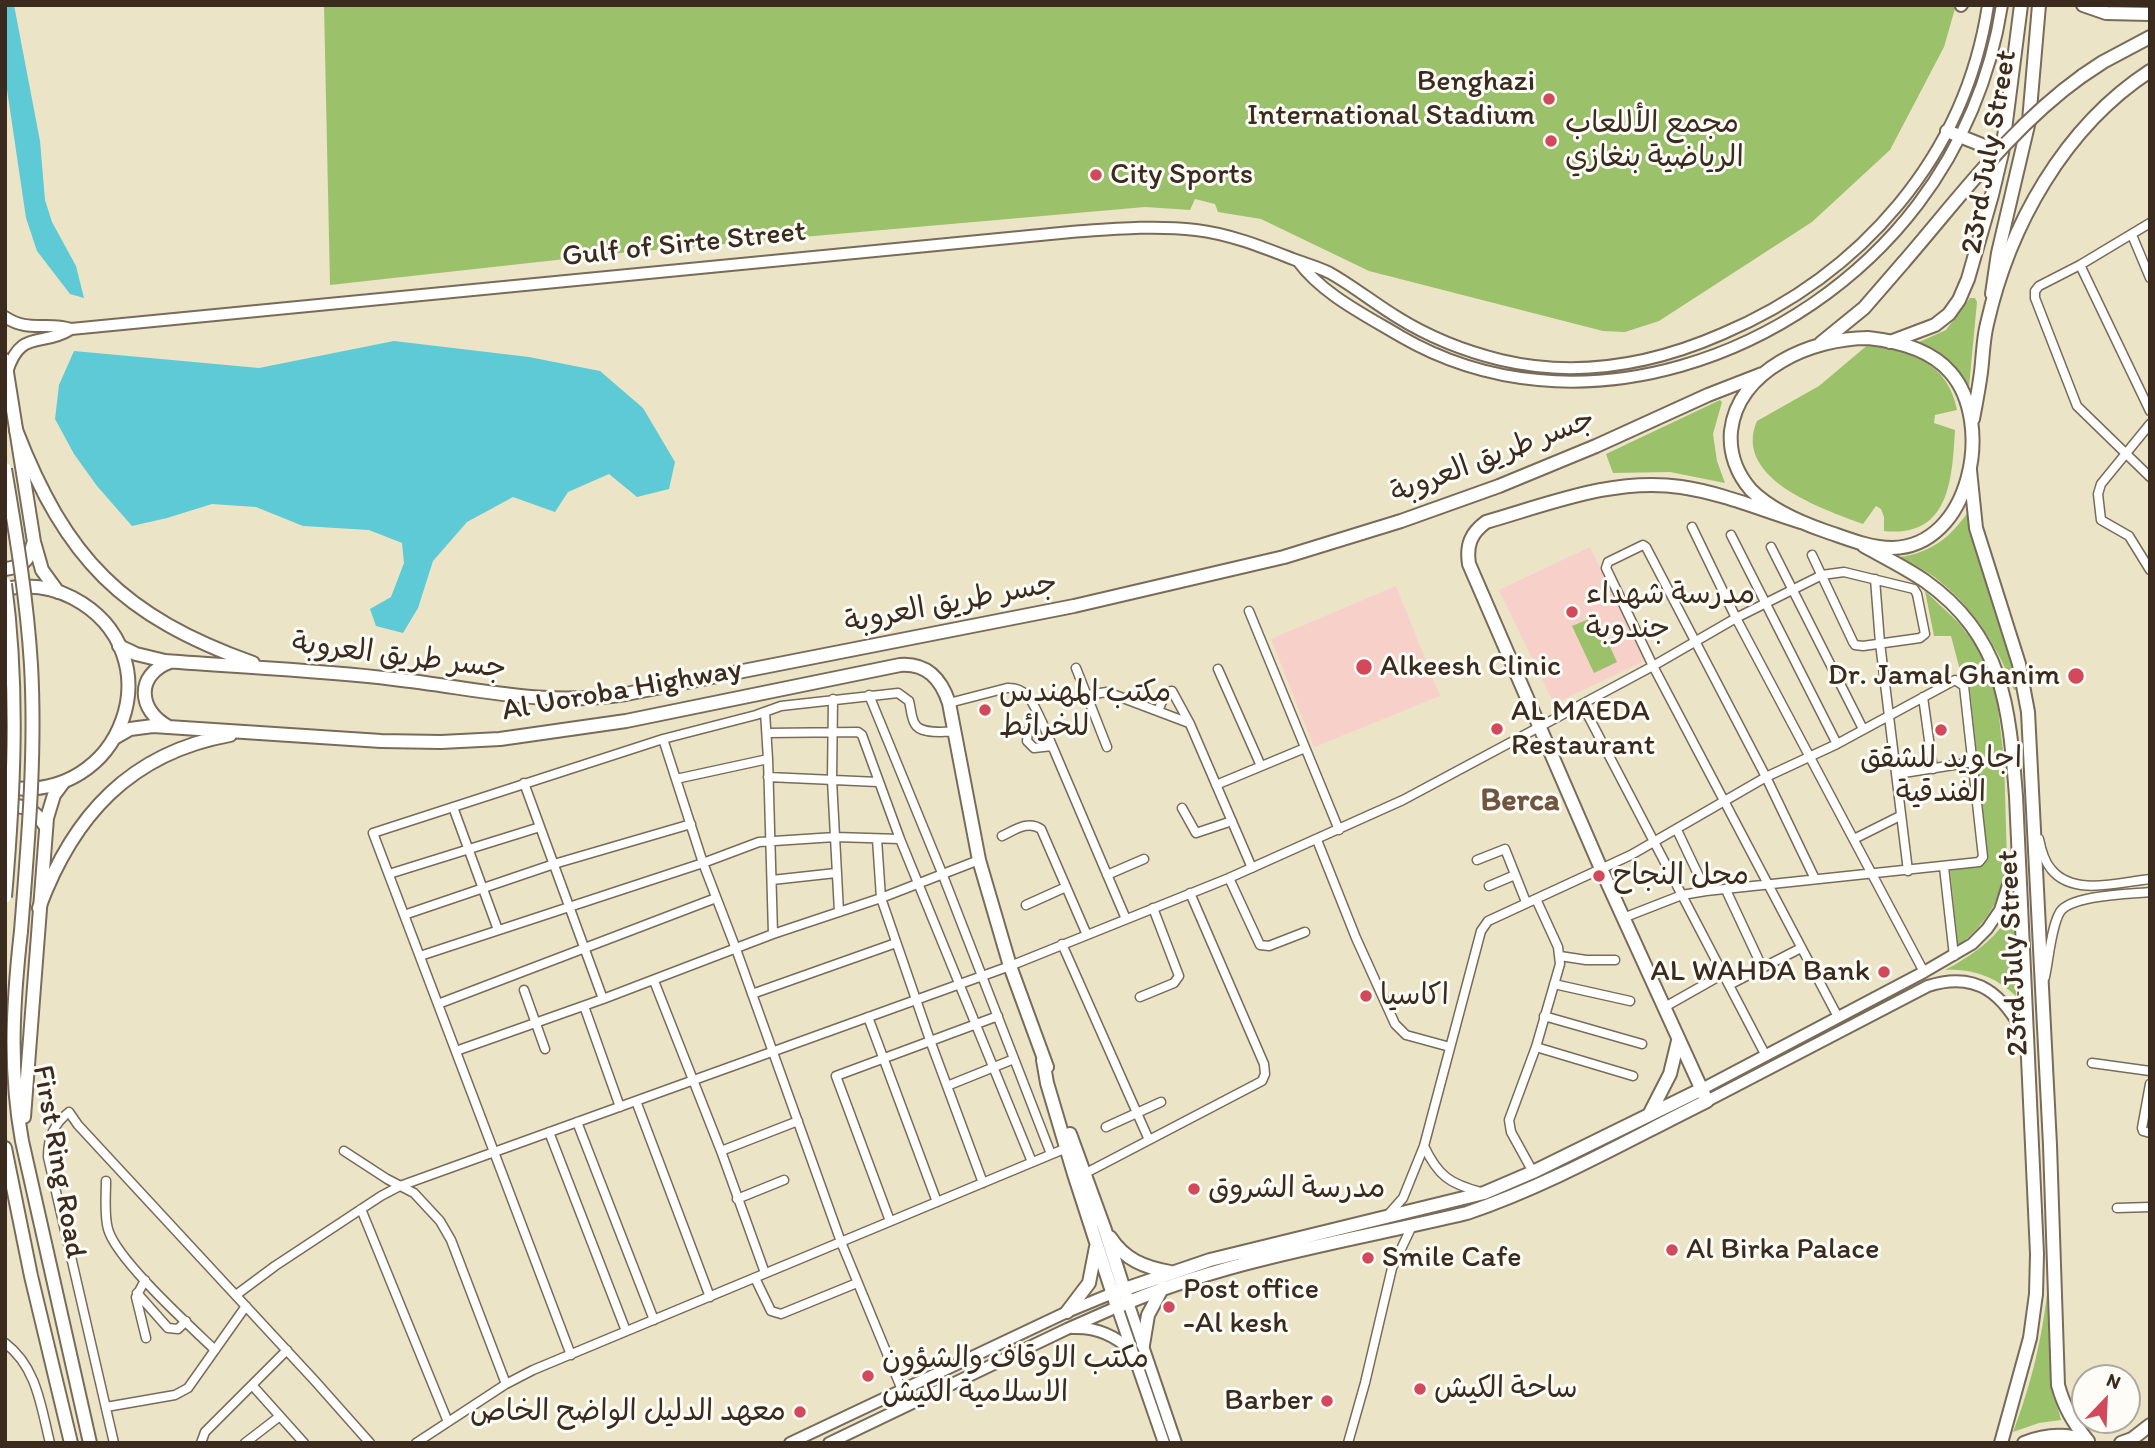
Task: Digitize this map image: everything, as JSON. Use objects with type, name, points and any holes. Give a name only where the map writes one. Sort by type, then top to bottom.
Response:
[{"type":"main road","name":"Gulf of Sirte Street","points":[[71,329],[1131,228],[1209,232],[1258,245],[1330,273],[1415,328],[1470,351],[1502,360],[1553,368],[1586,369],[1644,361],[1671,355],[1744,325],[1779,307],[1835,270],[1888,218],[1925,168],[1947,131],[1970,75],[1988,5]]},
{"type":"main road","name":"Gulf of Sirte Street","points":[[1298,261],[1321,286],[1387,328],[1419,347],[1476,369],[1507,376],[1597,382],[1687,364],[1751,340],[1789,319],[1845,281],[1870,258],[1919,203],[1960,136],[1984,79],[2002,5]]},
{"type":"main road","name":"23rd July Street","points":[[1891,342],[1936,325],[1949,314],[1959,300],[1976,252],[2001,153],[2021,5]]},
{"type":"main road","name":"23rd July Street","points":[[1991,308],[1998,253],[2029,121],[2039,5]]},
{"type":"main road","points":[[2083,5],[2106,13],[2150,14]]},
{"type":"main road","points":[[1818,345],[1864,308],[2016,132],[2057,94],[2082,76],[2150,37]]},
{"type":"main road","points":[[1971,426],[1991,308],[2012,246],[2042,186],[2067,148],[2108,103],[2150,71]]},
{"type":"main road","points":[[1947,131],[2001,153]]},
{"type":"main road","points":[[5,317],[26,327],[57,326],[71,329]]},
{"type":"main road","points":[[59,592],[42,570],[34,542],[6,366],[28,342],[71,329]]},
{"type":"main road","points":[[1705,1095],[1602,871],[1469,564],[1468,544],[1478,528],[1486,522],[1621,486],[1666,485],[1697,490],[1858,542],[1897,547],[1914,544],[1930,536],[1945,523],[1962,496],[1970,463],[1969,408],[1961,388],[1950,372],[1928,354],[1891,342],[1857,338],[1818,345],[1762,374],[1743,398],[1735,415],[1731,434],[1732,453],[1740,473],[1756,494],[1801,522]]},
{"type":"main road","name":"جسر طريق العروبة","points":[[119,646],[145,657],[174,661],[379,677],[527,698],[566,699],[626,694],[1130,594],[1323,546],[1401,522],[1511,481],[1762,374]]},
{"type":"main road","points":[[16,430],[37,481],[54,513],[89,561],[116,589],[181,634],[270,669]]},
{"type":"main road","name":"23rd July Street","points":[[1970,463],[1976,528],[2026,692],[2043,986],[2058,1385],[2071,1420],[2091,1442]]},
{"type":"main road","name":"First Ring Road","points":[[5,470],[23,578],[32,677],[32,786],[14,990],[12,1049],[15,1098],[22,1142],[90,1443]]},
{"type":"main road","points":[[5,569],[16,568],[25,562],[34,542]]},
{"type":"main road","name":"23rd July Street","points":[[1858,542],[1924,581],[1960,612],[1987,650],[1998,674],[2009,723],[2019,850],[2038,1254],[2030,1338],[2001,1443]]},
{"type":"main road","points":[[5,787],[40,789],[63,783],[93,764],[116,737],[128,692],[126,668],[119,646],[106,626],[90,609],[59,592],[36,587],[5,586],[15,736],[13,797],[5,897]]},
{"type":"main road","points":[[169,727],[149,710],[145,692],[148,678],[154,671],[174,661]]},
{"type":"main road","name":"Al Uoroba Highway","points":[[116,737],[138,727],[169,727],[411,742],[510,738],[626,721],[909,664],[926,669],[945,690],[949,703]]},
{"type":"main road","points":[[949,703],[979,860],[1010,966],[1043,1060],[1047,1083],[1070,1146],[1097,1243],[1176,1443]]},
{"type":"main road","points":[[39,908],[52,874],[71,840],[92,811],[113,790],[139,770],[171,753],[208,740],[253,732]]},
{"type":"main road","points":[[22,1142],[46,827],[50,802],[63,783]]},
{"type":"main road","points":[[5,808],[18,806],[29,809],[38,815],[46,827]]},
{"type":"main road","points":[[790,1443],[1067,1312],[1118,1291],[1210,1260],[1484,1193],[1648,1116],[1705,1095],[1766,1056],[1972,944],[2000,910],[2019,850]]},
{"type":"main road","points":[[829,1443],[1067,1329],[1163,1287],[1244,1265],[1467,1213],[1528,1190],[1705,1095],[1928,986],[1959,980],[1977,984],[2005,1003],[2026,1038]]},
{"type":"main road","points":[[1648,1116],[1670,1074],[1678,1041]]},
{"type":"main road","points":[[1070,1146],[1084,1174],[1105,1230],[1118,1291]]},
{"type":"main road","name":"First Ring Road","points":[[5,1148],[71,1443]]},
{"type":"main road","points":[[5,1177],[15,1199]]},
{"type":"main road","points":[[1105,1230],[1121,1250],[1138,1263],[1171,1272]]},
{"type":"main road","points":[[1067,1312],[1089,1283],[1097,1243]]},
{"type":"main road","points":[[1163,1287],[1148,1315],[1138,1348],[1164,1443]]},
{"type":"main road","points":[[1067,1329],[1103,1332],[1138,1348]]},
{"type":"main road","points":[[2121,1443],[2132,1439],[2150,1425]]},
{"type":"main road","points":[[2024,1443],[2056,1435],[2091,1442]]},
{"type":"street","points":[[2150,223],[2039,286],[2035,291],[2035,298],[2077,406],[2150,477]]},
{"type":"street","points":[[2132,235],[2150,278]]},
{"type":"street","points":[[2080,265],[2150,411]]},
{"type":"street","points":[[2150,424],[2101,484],[2098,494],[2101,520],[2129,536],[2150,570]]},
{"type":"street","points":[[1692,527],[1736,618],[1924,972]]},
{"type":"street","points":[[1731,535],[1837,744]]},
{"type":"street","points":[[1815,879],[1766,777],[1646,547],[1643,545],[1608,562],[1606,568],[1653,666],[1838,1017]]},
{"type":"street","points":[[1771,547],[1863,729]]},
{"type":"street","points":[[236,1295],[361,1209],[400,1186],[1010,966],[1317,840],[1403,800],[1653,666],[1736,618],[1822,575],[1844,572],[1916,591],[1925,632],[1920,638],[1859,646],[1853,642],[1822,575],[1812,555]]},
{"type":"street","points":[[1875,579],[1880,643],[1908,870]]},
{"type":"street","points":[[1250,611],[1339,830]]},
{"type":"street","points":[[1076,668],[1107,747]]},
{"type":"street","points":[[1218,669],[1261,766]]},
{"type":"street","points":[[1386,1217],[1403,1198],[1424,1146],[1481,931],[1488,921],[1526,902],[1602,871],[1656,843],[1766,777],[1837,744],[1955,680],[1964,686],[1983,857],[1979,862],[1706,891],[1682,895],[1623,918]]},
{"type":"street","points":[[949,703],[1007,688],[1016,688],[1027,694],[1042,722],[1126,919]]},
{"type":"street","points":[[1158,711],[1166,692],[1172,691],[1190,724],[1252,868]]},
{"type":"street","points":[[571,1355],[373,833],[663,739],[781,706],[894,692],[909,701],[918,728],[954,732]]},
{"type":"street","points":[[1087,695],[1107,692],[1190,724]]},
{"type":"street","points":[[869,695],[942,873],[1051,1154]]},
{"type":"street","points":[[1923,697],[1933,769]]},
{"type":"street","points":[[834,699],[832,780],[839,912]]},
{"type":"street","points":[[1582,704],[1766,1056]]},
{"type":"street","points":[[765,712],[774,934]]},
{"type":"street","points":[[1042,722],[1028,731],[1027,741],[1034,748],[1052,746]]},
{"type":"street","points":[[767,733],[861,734],[900,839],[1032,1162]]},
{"type":"street","points":[[663,739],[703,863],[841,1242],[902,1390]]},
{"type":"street","points":[[1216,785],[1306,748]]},
{"type":"street","points":[[676,779],[768,759]]},
{"type":"street","points":[[1896,775],[1973,762]]},
{"type":"street","points":[[768,777],[878,782]]},
{"type":"street","points":[[524,783],[603,999]]},
{"type":"street","points":[[453,807],[498,930]]},
{"type":"street","points":[[1182,808],[1196,833],[1232,821]]},
{"type":"street","points":[[1854,839],[1900,816]]},
{"type":"street","points":[[2034,822],[2050,869],[2066,880],[2086,886],[2150,879]]},
{"type":"street","points":[[404,915],[554,864],[691,824]]},
{"type":"street","points":[[1002,836],[1026,825],[1041,829],[1087,935]]},
{"type":"street","points":[[389,874],[540,827]]},
{"type":"street","points":[[1677,830],[1706,891]]},
{"type":"street","points":[[420,956],[771,839],[900,839]]},
{"type":"street","points":[[877,839],[881,898],[983,1183]]},
{"type":"street","points":[[1317,840],[1356,939],[1395,1024],[1406,1034],[1450,1047]]},
{"type":"street","points":[[1477,860],[1505,849],[1526,902]]},
{"type":"street","points":[[1107,875],[1144,859]]},
{"type":"street","points":[[456,1051],[654,981],[774,934],[881,898],[979,860]]},
{"type":"street","points":[[1944,867],[1954,956]]},
{"type":"street","points":[[772,880],[836,873]]},
{"type":"street","points":[[1489,886],[1515,875]]},
{"type":"street","points":[[1229,878],[1260,945],[1269,946],[1305,932]]},
{"type":"street","points":[[1026,905],[1066,887]]},
{"type":"street","points":[[1726,890],[1762,967]]},
{"type":"street","points":[[2043,986],[2056,921],[2064,907],[2075,901],[2150,892]]},
{"type":"street","points":[[1084,1174],[1262,1082],[1264,1064],[1191,893]]},
{"type":"street","points":[[438,1004],[716,898]]},
{"type":"street","points":[[1533,1172],[1511,1132],[1509,1120],[1536,1047],[1560,956],[1536,898]]},
{"type":"street","points":[[1140,996],[1174,983],[1179,976],[1153,908]]},
{"type":"street","points":[[752,993],[896,943]]},
{"type":"street","points":[[1062,943],[1149,1140]]},
{"type":"street","points":[[1729,985],[1801,948]]},
{"type":"street","points":[[1560,956],[1615,960]]},
{"type":"street","points":[[1663,1008],[1723,974]]},
{"type":"street","points":[[654,981],[721,1151],[765,1273]]},
{"type":"street","points":[[1554,984],[1630,1001]]},
{"type":"street","points":[[524,990],[545,1049]]},
{"type":"street","points":[[583,1006],[620,1107]]},
{"type":"street","points":[[890,1221],[836,1076],[998,1016]]},
{"type":"street","points":[[1544,1016],[1642,1044]]},
{"type":"street","points":[[868,1017],[937,1202]]},
{"type":"street","points":[[1536,1047],[1633,1076]]},
{"type":"street","points":[[947,1086],[1014,1059]]},
{"type":"street","points":[[2092,1063],[2150,1071]]},
{"type":"street","points":[[2150,1084],[2142,1128],[2150,1133]]},
{"type":"street","points":[[636,1101],[710,1297]]},
{"type":"street","points":[[1106,1127],[1161,1102]]},
{"type":"street","points":[[114,1443],[48,1157],[50,1136],[60,1119],[69,1112],[370,1443]]},
{"type":"street","points":[[721,1151],[799,1121]]},
{"type":"street","points":[[577,1122],[654,1320]]},
{"type":"street","points":[[549,1132],[626,1331]]},
{"type":"street","points":[[416,1443],[506,1384],[626,1331],[1070,1146]]},
{"type":"street","points":[[1424,1146],[1435,1168],[1443,1177],[1455,1184],[1484,1193]]},
{"type":"street","points":[[344,1151],[418,1196],[440,1221],[449,1235],[506,1384]]},
{"type":"street","points":[[737,1199],[784,1180]]},
{"type":"street","points":[[106,1181],[106,1216],[110,1237],[145,1280],[215,1350]]},
{"type":"street","points":[[2117,1208],[2150,1207]]},
{"type":"street","points":[[361,1209],[448,1422]]},
{"type":"street","points":[[1348,1443],[1392,1268],[1412,1226]]},
{"type":"street","points":[[755,1278],[771,1311],[781,1314],[857,1283]]},
{"type":"street","points":[[145,1280],[137,1293],[146,1338]]},
{"type":"street","points":[[137,1293],[168,1328],[178,1329],[186,1321]]},
{"type":"street","points":[[106,1407],[182,1392],[193,1383],[246,1306]]},
{"type":"street","points":[[5,1343],[27,1366],[35,1383],[50,1443]]},
{"type":"street","points":[[201,1443],[205,1432],[287,1350]]},
{"type":"street","points":[[252,1385],[304,1443]]},
{"type":"street","points":[[251,1441],[280,1416]]},
{"type":"shaded area","points":[[1590,547],[1644,661],[1554,704],[1499,590]]},
{"type":"shaded area","points":[[1396,586],[1440,696],[1314,747],[1271,639]]},
{"type":"green space","name":"City Sports","points":[[324,5],[1956,5],[1944,47],[1890,150],[1812,222],[1659,321],[1625,332],[1603,331],[1369,271],[1261,219],[1218,212],[1215,204],[1195,199],[1190,210],[1145,207],[620,253],[330,285]]},
{"type":"green space","points":[[1970,298],[1975,298],[1977,302],[1969,387],[1948,360],[1919,342],[1946,330]]},
{"type":"green space","points":[[1870,343],[1926,362],[1946,381],[1957,410],[1935,415],[1934,423],[1955,430],[1949,485],[1943,502],[1935,515],[1923,525],[1906,531],[1884,531],[1884,517],[1881,509],[1876,506],[1863,524],[1826,510],[1786,489],[1769,475],[1757,459],[1753,441],[1757,421],[1819,386]]},
{"type":"green space","points":[[1720,400],[1722,402],[1713,434],[1717,461],[1725,483],[1670,472],[1613,473],[1606,454]]},
{"type":"green space","points":[[1969,511],[1972,535],[2019,689],[2014,690],[1982,627],[1959,599],[1933,576],[1900,557],[1912,555],[1940,542]]},
{"type":"green space","points":[[1925,591],[1958,622],[1978,648],[1995,683],[2004,759],[2007,862],[2005,875],[1992,909],[1977,929],[1958,946],[1950,869],[1975,866],[1988,860],[1969,680],[1961,674],[1951,636],[1934,636]]},
{"type":"green space","points":[[1596,616],[1617,662],[1594,673],[1572,626]]},
{"type":"green space","points":[[2015,905],[2016,996],[1983,975],[1945,970],[1985,944],[2002,926]]},
{"type":"green space","points":[[2048,1286],[2052,1387],[2061,1420],[2039,1423],[2013,1432],[2035,1360]]},
{"type":"water","points":[[5,5],[14,5],[40,141],[45,200],[52,222],[76,266],[84,298],[70,294],[37,251],[26,218],[5,76]]},
{"type":"water","points":[[394,341],[529,357],[600,371],[643,408],[675,462],[669,489],[637,497],[609,474],[568,492],[555,512],[513,497],[467,522],[433,561],[418,608],[403,633],[376,626],[370,609],[391,597],[404,563],[402,543],[369,530],[303,526],[256,507],[212,504],[132,526],[97,486],[74,454],[55,419],[59,385],[74,351],[259,368]]},
{"type":"place","name":"Benghazi International Stadium","points":[[1549,99]]},
{"type":"place","name":"مجمع الأللعاب الرياضية بنغازي","points":[[1551,141]]},
{"type":"place","name":"City Sports","points":[[1096,175]]},
{"type":"place","name":"مدرسة شهداء جندوبة","points":[[1572,612]]},
{"type":"place","name":"Alkeesh Clinic","points":[[1364,667]]},
{"type":"place","name":"Dr. Jamal Ghanim","points":[[2076,676]]},
{"type":"place","name":"مكتب المهندس للخرائط","points":[[985,710]]},
{"type":"place","name":"AL MAEDA Restaurant","points":[[1497,729]]},
{"type":"place","name":"اجاويد للشقق الفندقية","points":[[1941,730]]},
{"type":"place","name":"محل النجاح","points":[[1599,876]]},
{"type":"place","name":"AL WAHDA Bank","points":[[1884,972]]},
{"type":"place","name":"اكاسيا","points":[[1366,996]]},
{"type":"place","name":"مدرسة الشروق","points":[[1194,1189]]},
{"type":"place","name":"Al Birka Palace","points":[[1672,1250]]},
{"type":"place","name":"Smile Cafe","points":[[1368,1258]]},
{"type":"place","name":"Post office -Al kesh","points":[[1169,1307]]},
{"type":"place","name":"مكتب الاوقاف والشؤون الاسلامية الكيش","points":[[868,1376]]},
{"type":"place","name":"ساحة الكيش","points":[[1420,1389]]},
{"type":"place","name":"Barber","points":[[1327,1401]]},
{"type":"place","name":"معهد الدليل الواضح الخاص","points":[[800,1412]]},
{"type":"district","name":"Berca","points":[[1520,802]]}]
